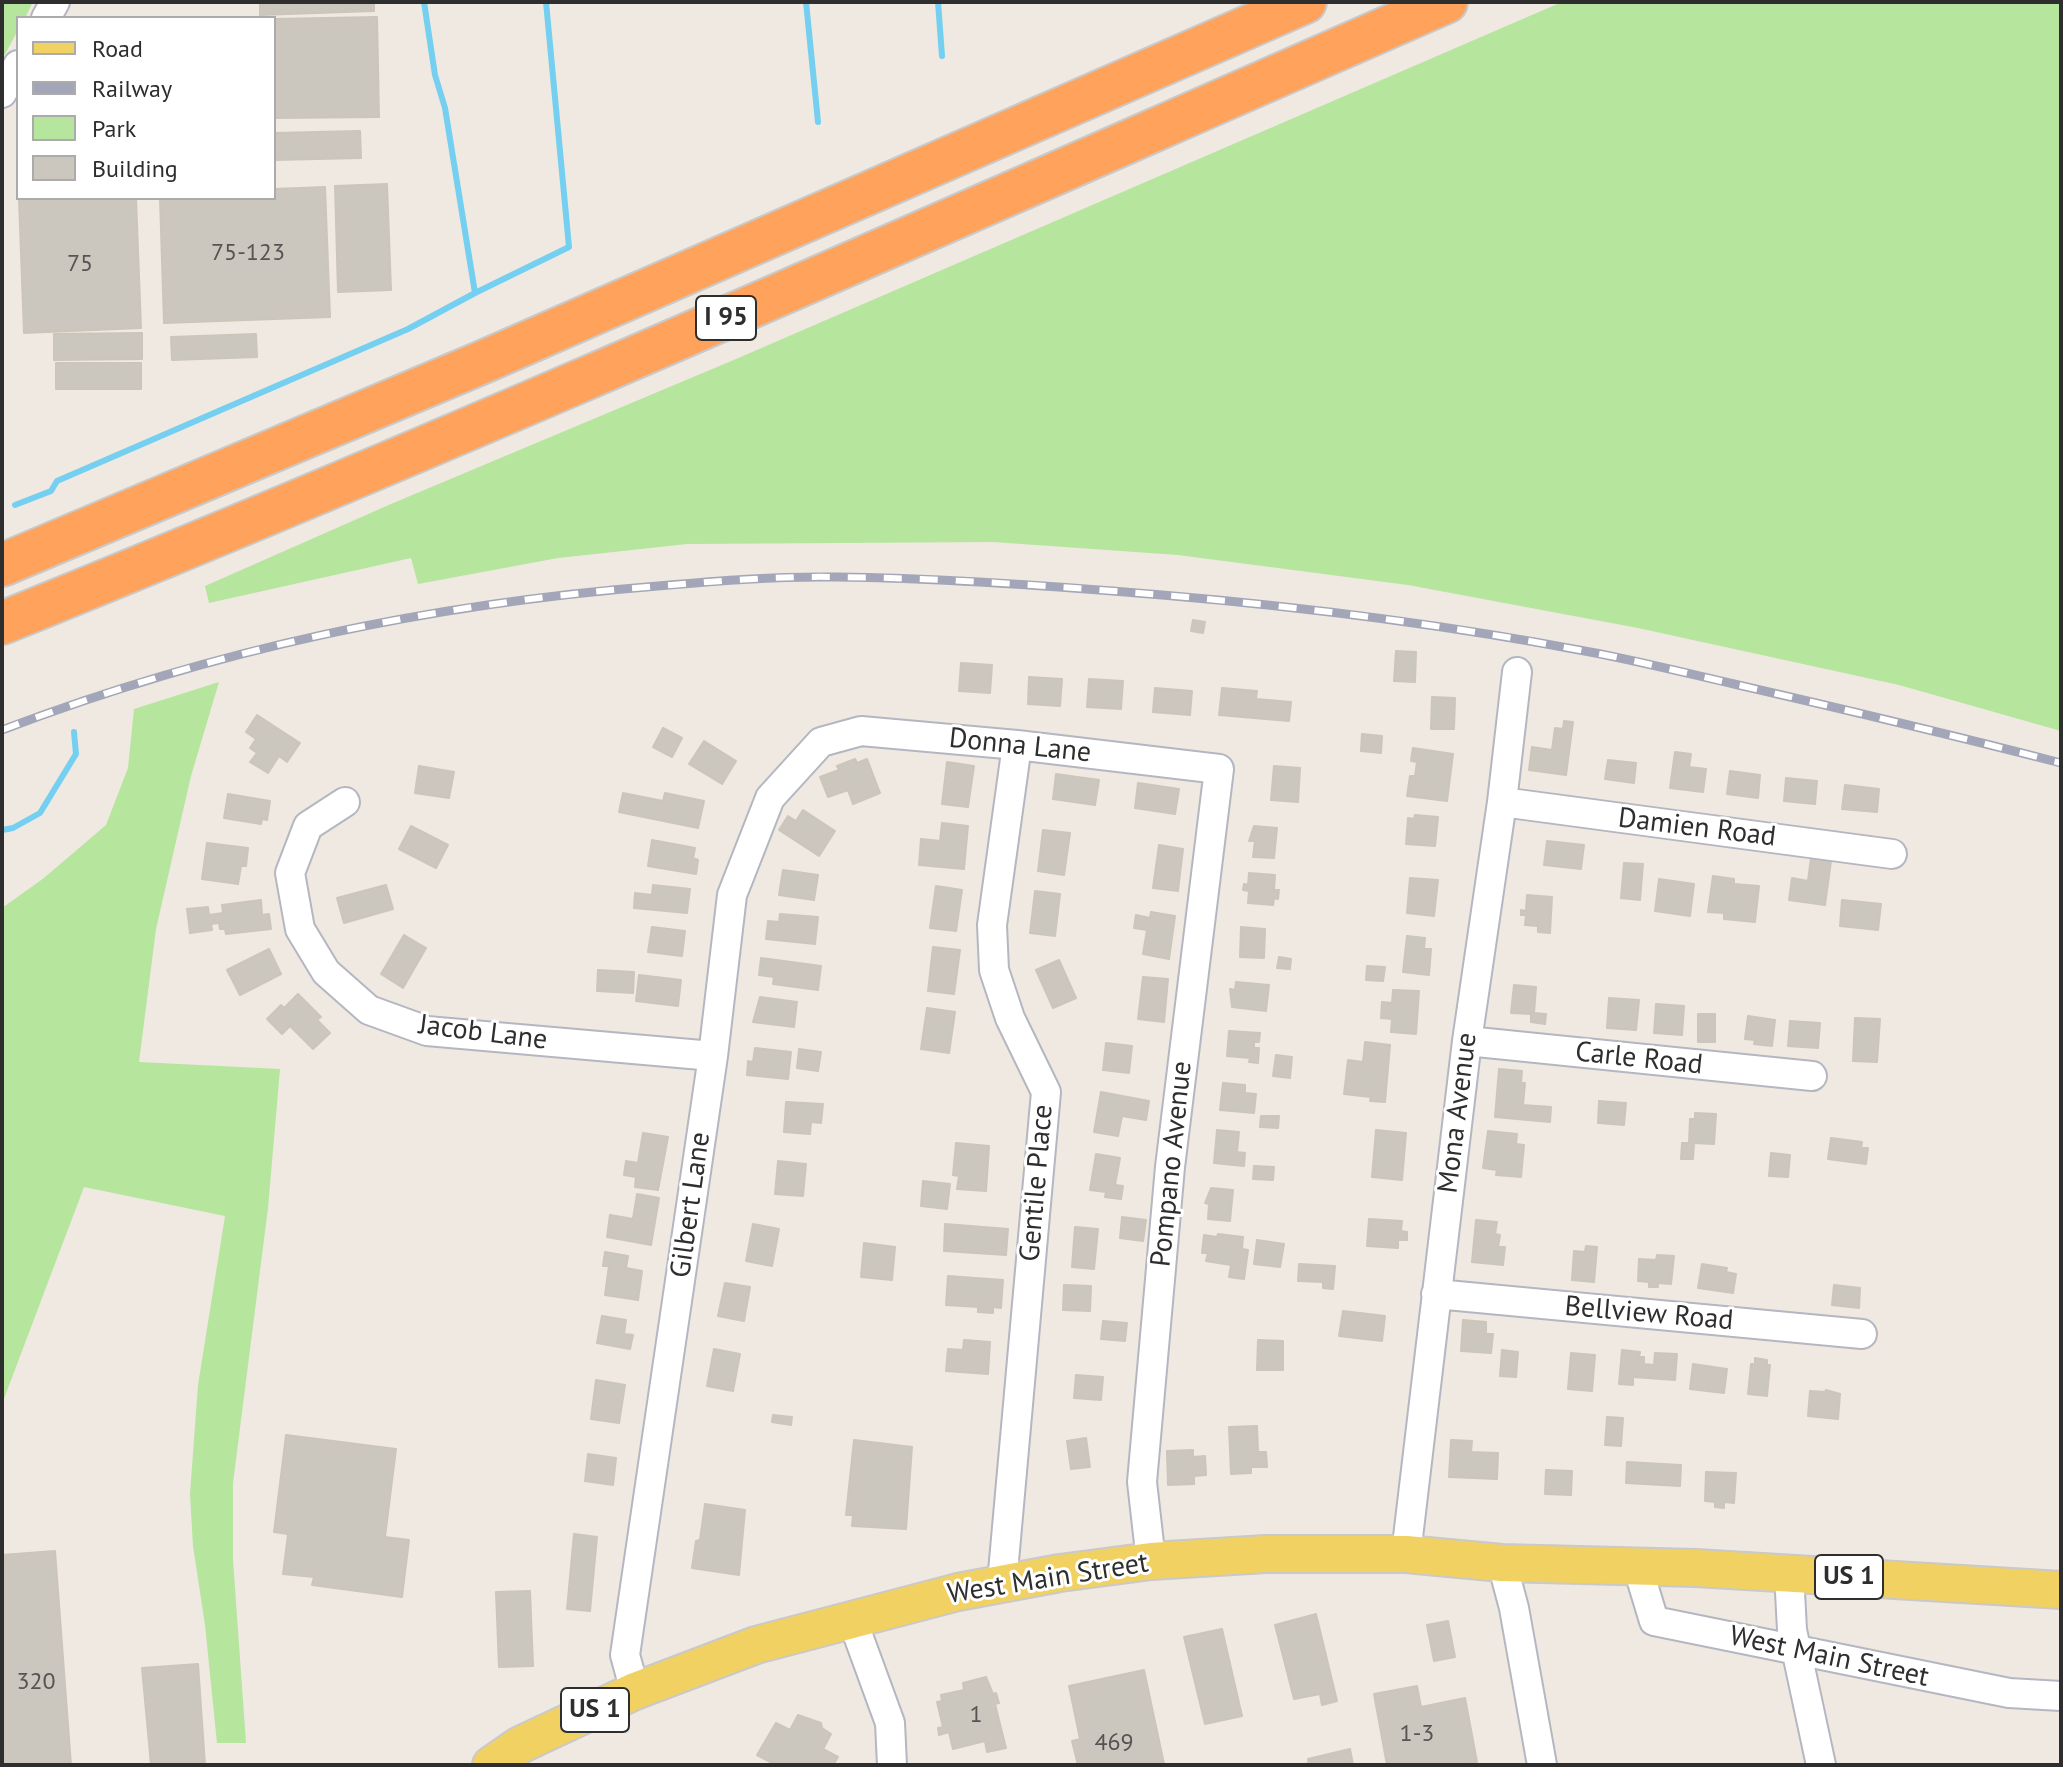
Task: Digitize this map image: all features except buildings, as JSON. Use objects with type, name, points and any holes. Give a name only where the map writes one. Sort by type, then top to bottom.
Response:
[{"type":"highway","name":"I 95","points":[[2,565],[483,362],[1305,2]]},
{"type":"highway","name":"I 95","points":[[2,623],[475,427],[1446,2]]},
{"type":"main road","name":"West Main Street","points":[[491,1765],[520,1745],[635,1691],[756,1645],[1002,1583],[1151,1561],[1266,1554],[1406,1554],[1502,1563],[1637,1565],[2061,1590]]},
{"type":"street","points":[[2,93],[16,68]]},
{"type":"street","name":"Mona Avenue","points":[[1406,1554],[1467,1041],[1502,802],[1517,672]]},
{"type":"street","name":"Donna Lane","points":[[821,742],[861,731],[1017,745],[1219,769]]},
{"type":"street","name":"Gilbert Lane","points":[[635,1691],[625,1655],[713,1056],[732,895],[770,798],[821,742]]},
{"type":"street","name":"Gentile Place","points":[[1002,1583],[1046,1092],[1010,1018],[994,970],[992,925],[1017,745]]},
{"type":"street","name":"Pompano Avenue","points":[[1151,1561],[1142,1482],[1170,1167],[1219,769]]},
{"type":"street","name":"Jacob Lane","points":[[345,802],[308,826],[290,873],[300,929],[326,972],[369,1010],[427,1031],[713,1056]]},
{"type":"street","name":"Damien Road","points":[[1502,802],[1892,854]]},
{"type":"street","name":"Carle Road","points":[[1467,1041],[1812,1076]]},
{"type":"street","name":"Bellview Road","points":[[1436,1294],[1862,1334]]},
{"type":"street","points":[[1502,1563],[1542,1765]]},
{"type":"street","name":"West Main Street","points":[[1637,1565],[1654,1621],[2009,1693],[2061,1696]]},
{"type":"street","points":[[1789,1573],[1790,1614],[1821,1765]]},
{"type":"street","points":[[852,1619],[890,1723],[892,1765]]},
{"type":"green space","points":[[2,2],[33,2],[26,16],[16,16],[16,34],[2,60]]},
{"type":"green space","points":[[1562,2],[2061,2],[2061,731],[1899,685],[1638,628],[1408,585],[1178,555],[993,542],[687,544],[558,558],[418,584],[411,558],[209,603],[205,586]]},
{"type":"green space","points":[[219,682],[191,776],[156,929],[139,1062],[280,1069],[268,1208],[233,1483],[233,1560],[246,1743],[217,1743],[193,1546],[190,1494],[198,1385],[225,1216],[84,1187],[2,1404],[2,908],[44,878],[106,825],[128,768],[134,709]]},
{"type":"waterway","points":[[15,505],[51,491],[57,481],[408,329],[475,293],[424,2]]},
{"type":"waterway","points":[[475,293],[569,247],[546,2]]},
{"type":"waterway","points":[[806,2],[818,122]]},
{"type":"waterway","points":[[938,2],[942,56]]},
{"type":"waterway","points":[[2,830],[13,828],[40,813],[76,754],[74,732]]},
{"type":"railway","points":[[2,730],[163,676],[324,634],[406,618],[573,594],[725,581],[836,577],[959,581],[1121,592],[1269,605],[1430,625],[1626,659],[2061,763]]}]
